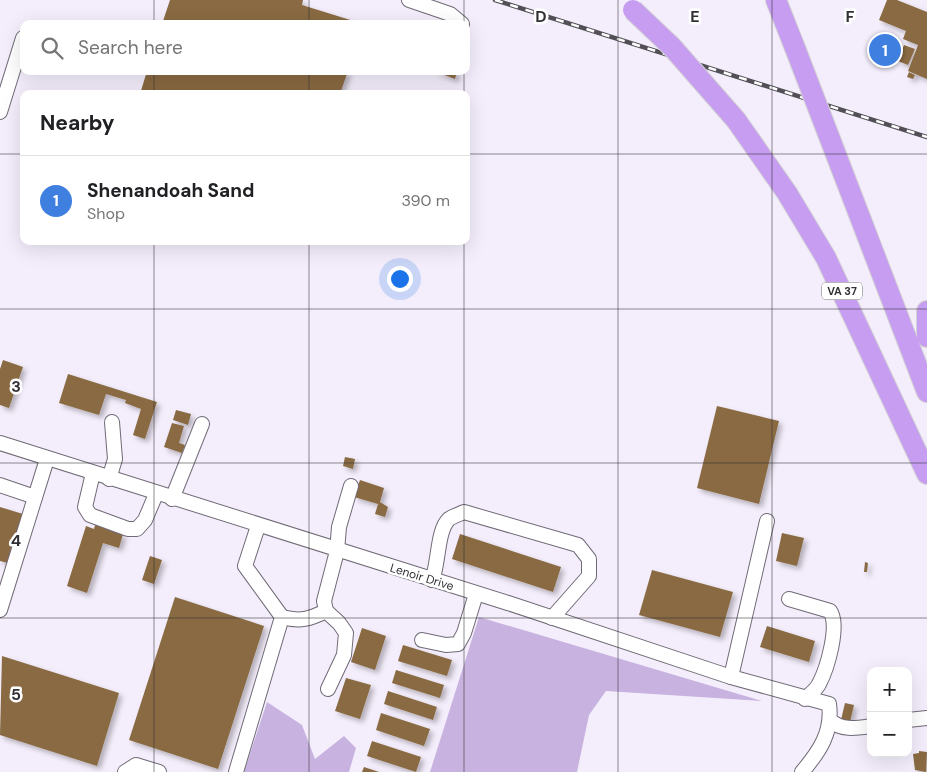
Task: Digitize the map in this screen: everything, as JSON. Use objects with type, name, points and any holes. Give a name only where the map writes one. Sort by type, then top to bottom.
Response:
[{"type":"highway","points":[[776,0],[927,392]]},
{"type":"highway","name":"VA 37","points":[[627,5],[683,59],[736,120],[787,193],[826,258],[927,474]]},
{"type":"highway","points":[[927,311],[927,337]]},
{"type":"street","points":[[409,0],[450,14],[456,20]]},
{"type":"street","points":[[0,112],[20,48]]},
{"type":"street","points":[[109,479],[115,460],[112,422]]},
{"type":"street","points":[[172,499],[202,424]]},
{"type":"street","name":"Lenoir Drive","points":[[0,443],[732,677],[805,699],[829,704],[830,720]]},
{"type":"street","points":[[0,610],[6,573],[35,497],[47,459]]},
{"type":"street","points":[[93,473],[85,506],[90,515],[128,529],[137,529],[145,520],[156,494]]},
{"type":"street","points":[[0,485],[35,497]]},
{"type":"street","points":[[328,689],[344,655],[346,633],[339,623],[326,611],[324,601],[337,551],[339,527],[351,486]]},
{"type":"street","points":[[432,580],[437,567],[440,538],[449,519],[464,512],[578,545],[589,559],[589,576],[552,618]]},
{"type":"street","points":[[732,677],[767,521]]},
{"type":"street","points":[[258,526],[245,566],[282,618],[308,620],[326,611]]},
{"type":"street","points":[[422,640],[446,645],[458,644],[464,633],[476,594]]},
{"type":"street","points":[[789,599],[830,611],[833,616],[833,639],[818,685],[805,699]]},
{"type":"street","points":[[236,772],[282,618]]},
{"type":"street","points":[[912,720],[927,718]]},
{"type":"street","points":[[802,772],[825,738],[830,720],[839,726],[847,728],[867,726]]},
{"type":"street","points":[[124,772],[136,765],[159,772]]},
{"type":"shaded area","points":[[479,617],[762,701],[606,691],[589,715],[577,772],[430,772]]},
{"type":"shaded area","points":[[267,702],[302,725],[315,759],[344,736],[356,748],[349,772],[244,772]]},
{"type":"building","points":[[170,0],[303,0],[302,5],[350,20],[163,20]]},
{"type":"building","points":[[887,0],[897,0],[927,12],[927,79],[908,71],[918,45],[903,39],[906,31],[879,20]]},
{"type":"building","points":[[904,45],[915,49],[908,65],[898,61]]},
{"type":"building","points":[[909,72],[915,75],[913,79],[907,77]]},
{"type":"building","points":[[146,75],[347,75],[341,90],[141,90]]},
{"type":"building","points":[[444,75],[456,75],[455,79]]},
{"type":"building","points":[[3,360],[23,367],[9,408],[0,405],[0,369]]},
{"type":"building","points":[[68,374],[157,402],[145,439],[133,435],[141,409],[125,403],[126,400],[106,394],[99,415],[59,403]]},
{"type":"building","points":[[717,406],[779,421],[759,504],[697,488]]},
{"type":"building","points":[[176,410],[191,414],[188,425],[173,420]]},
{"type":"building","points":[[172,423],[184,426],[179,443],[185,445],[182,453],[164,447]]},
{"type":"building","points":[[345,457],[355,459],[353,469],[343,466]]},
{"type":"building","points":[[360,480],[384,488],[380,502],[388,507],[385,517],[375,514],[378,504],[354,497]]},
{"type":"building","points":[[0,507],[23,514],[8,563],[0,561]]},
{"type":"building","points":[[95,525],[112,528],[111,531],[123,534],[119,548],[103,543],[87,593],[67,586],[86,526],[94,529]]},
{"type":"building","points":[[782,533],[804,538],[797,566],[776,561]]},
{"type":"building","points":[[460,534],[561,567],[553,592],[452,559]]},
{"type":"building","points":[[150,556],[162,560],[154,584],[142,580]]},
{"type":"building","points":[[865,562],[868,563],[867,572],[864,572]]},
{"type":"building","points":[[652,570],[733,592],[720,637],[639,615]]},
{"type":"building","points":[[175,597],[264,626],[218,769],[129,740]]},
{"type":"building","points":[[767,626],[815,641],[809,662],[760,647]]},
{"type":"building","points":[[362,628],[386,636],[375,670],[351,662]]},
{"type":"building","points":[[403,645],[452,660],[447,676],[398,661]]},
{"type":"building","points":[[2,656],[119,693],[97,766],[0,735]]},
{"type":"building","points":[[396,670],[444,685],[440,698],[392,683]]},
{"type":"building","points":[[346,678],[371,685],[360,719],[335,711]]},
{"type":"building","points":[[388,691],[437,707],[433,720],[384,704]]},
{"type":"building","points":[[845,703],[854,705],[850,722],[841,720]]},
{"type":"building","points":[[381,713],[430,729],[424,746],[376,730]]},
{"type":"building","points":[[372,741],[421,757],[416,772],[367,756]]},
{"type":"building","points":[[919,751],[927,752],[926,772],[915,770],[913,754],[919,753]]},
{"type":"building","points":[[364,767],[379,772],[362,772]]},
{"type":"railway","points":[[495,0],[927,137]]},
{"type":"place","name":"Shenandoah Sand","points":[[885,50]]}]
